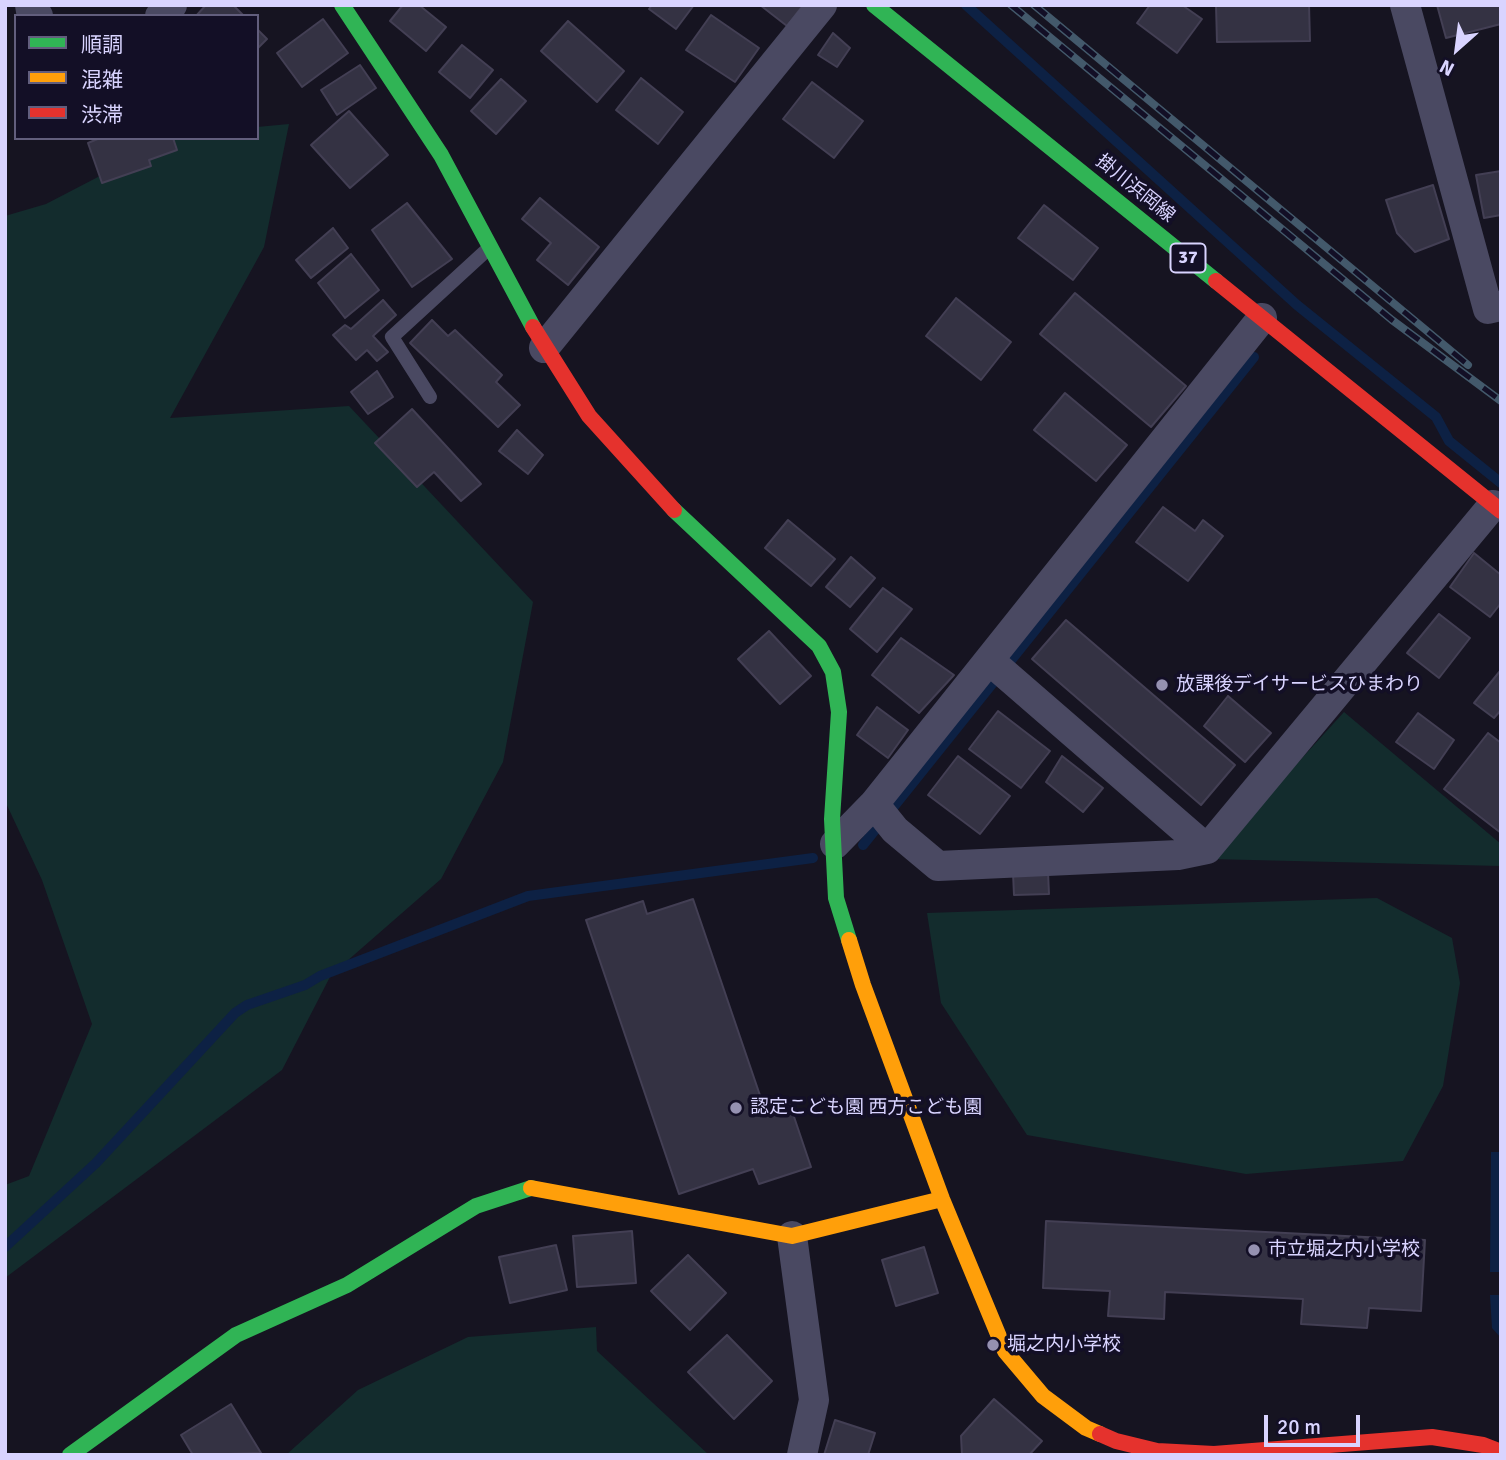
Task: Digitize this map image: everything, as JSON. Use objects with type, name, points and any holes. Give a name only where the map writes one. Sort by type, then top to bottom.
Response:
[{"type":"street","points":[[342,5],[441,155],[544,348],[589,416],[663,500],[818,646],[833,672],[839,712],[832,819],[836,898],[859,973],[942,1199],[1005,1351],[1043,1396],[1086,1428],[1116,1441],[1157,1451],[1214,1454],[1432,1437],[1483,1445],[1501,1452]]},
{"type":"street","points":[[544,348],[822,5]]},
{"type":"street","name":"掛川浜岡線","points":[[874,5],[1497,508]]},
{"type":"street","points":[[1405,5],[1488,309],[1501,306]]},
{"type":"street","points":[[835,844],[881,812],[990,661],[1262,318]]},
{"type":"street","points":[[881,812],[895,830],[938,866],[1178,855],[1207,849],[1497,508]]},
{"type":"street","points":[[990,661],[1207,849]]},
{"type":"street","points":[[71,1455],[236,1335],[347,1285],[476,1206],[532,1188],[792,1236],[942,1199]]},
{"type":"street","points":[[792,1236],[814,1399],[802,1455]]},
{"type":"lane","points":[[430,397],[392,337],[490,247]]},
{"type":"lane","points":[[1103,1455],[1116,1441]]},
{"type":"green space","points":[[289,124],[264,247],[170,418],[349,406],[533,602],[503,762],[441,879],[331,975],[282,1070],[5,1278],[5,1185],[29,1176],[92,1024],[42,880],[5,801],[5,216],[46,204],[169,140],[259,140],[259,127]]},
{"type":"green space","points":[[1344,712],[1501,844],[1501,866],[1210,859]]},
{"type":"green space","points":[[1377,898],[1452,938],[1460,983],[1443,1086],[1403,1161],[1246,1174],[1027,1135],[941,1003],[927,913]]},
{"type":"green space","points":[[596,1327],[597,1351],[709,1455],[286,1455],[358,1390],[468,1337]]},
{"type":"water","points":[[1491,1152],[1501,1152],[1501,1272],[1490,1272]]},
{"type":"water","points":[[1490,1295],[1501,1295],[1501,1338],[1492,1328]]},
{"type":"building","points":[[206,5],[233,5],[242,14],[198,14]]},
{"type":"building","points":[[403,5],[419,5],[446,27],[426,51],[390,21]]},
{"type":"building","points":[[652,5],[694,5],[676,29],[649,9]]},
{"type":"building","points":[[760,5],[803,5],[787,26]]},
{"type":"building","points":[[1150,5],[1182,5],[1202,19],[1177,53],[1137,23]]},
{"type":"building","points":[[1216,5],[1309,5],[1310,41],[1217,42]]},
{"type":"building","points":[[1437,5],[1501,5],[1501,24],[1446,38]]},
{"type":"building","points":[[711,15],[759,48],[735,82],[686,50]]},
{"type":"building","points":[[323,19],[348,53],[302,87],[277,53]]},
{"type":"building","points":[[568,21],[624,71],[597,102],[541,51]]},
{"type":"building","points":[[259,31],[267,39],[259,47]]},
{"type":"building","points":[[833,33],[850,48],[837,67],[818,55]]},
{"type":"building","points":[[462,45],[493,70],[470,98],[439,72]]},
{"type":"building","points":[[360,65],[376,88],[337,115],[321,90]]},
{"type":"building","points":[[641,78],[683,112],[658,144],[616,110]]},
{"type":"building","points":[[501,79],[526,101],[496,134],[471,111]]},
{"type":"building","points":[[812,82],[863,121],[834,158],[783,119]]},
{"type":"building","points":[[349,111],[388,155],[350,188],[311,145]]},
{"type":"building","points":[[95,140],[174,140],[177,150],[149,160],[151,166],[102,183],[88,143]]},
{"type":"building","points":[[1501,171],[1501,215],[1484,218],[1476,175]]},
{"type":"building","points":[[1433,185],[1449,239],[1415,252],[1397,233],[1386,200]]},
{"type":"building","points":[[540,198],[599,247],[568,285],[537,260],[551,243],[522,219]]},
{"type":"building","points":[[407,203],[452,259],[412,287],[372,230]]},
{"type":"building","points":[[1044,205],[1098,248],[1073,280],[1018,238]]},
{"type":"building","points":[[333,228],[348,248],[311,278],[296,260]]},
{"type":"building","points":[[351,254],[379,290],[345,318],[318,283]]},
{"type":"building","points":[[1075,293],[1186,386],[1151,427],[1040,334]]},
{"type":"building","points":[[956,298],[1011,342],[981,380],[926,336]]},
{"type":"building","points":[[383,300],[396,315],[373,336],[388,352],[377,361],[367,350],[356,360],[333,335],[345,325],[351,329]]},
{"type":"building","points":[[432,320],[448,336],[455,330],[502,375],[496,382],[520,405],[498,427],[410,343]]},
{"type":"building","points":[[377,371],[393,397],[368,414],[351,392]]},
{"type":"building","points":[[1065,393],[1127,445],[1096,481],[1034,430]]},
{"type":"building","points":[[412,409],[481,484],[461,501],[434,472],[417,487],[375,443]]},
{"type":"building","points":[[517,430],[543,455],[528,474],[499,451]]},
{"type":"building","points":[[1163,507],[1195,531],[1203,520],[1223,536],[1188,581],[1136,542]]},
{"type":"building","points":[[788,520],[835,559],[811,586],[765,548]]},
{"type":"building","points":[[1474,553],[1501,575],[1501,603],[1490,617],[1450,587]]},
{"type":"building","points":[[851,557],[875,578],[850,607],[826,587]]},
{"type":"building","points":[[883,588],[912,609],[877,652],[850,629]]},
{"type":"building","points":[[1439,614],[1470,638],[1439,678],[1407,653]]},
{"type":"building","points":[[1066,620],[1235,765],[1201,805],[1032,659]]},
{"type":"building","points":[[769,631],[811,676],[780,704],[738,659]]},
{"type":"building","points":[[901,638],[954,675],[919,713],[872,675]]},
{"type":"building","points":[[1500,671],[1501,710],[1494,718],[1474,703]]},
{"type":"building","points":[[1228,696],[1271,733],[1245,762],[1204,726]]},
{"type":"building","points":[[877,707],[908,730],[888,758],[857,735]]},
{"type":"building","points":[[998,711],[1050,751],[1021,788],[969,749]]},
{"type":"building","points":[[1418,713],[1454,740],[1434,769],[1396,742]]},
{"type":"building","points":[[1488,733],[1501,743],[1501,833],[1444,789]]},
{"type":"building","points":[[958,756],[1010,796],[980,834],[928,795]]},
{"type":"building","points":[[1062,756],[1103,788],[1083,812],[1046,782]]},
{"type":"building","points":[[1048,872],[1049,894],[1014,895],[1013,873]]},
{"type":"building","points":[[693,899],[765,1110],[789,1102],[811,1167],[759,1184],[753,1169],[679,1194],[586,920],[643,901],[647,914]]},
{"type":"building","points":[[1046,1221],[1425,1240],[1421,1311],[1369,1308],[1367,1328],[1301,1324],[1303,1299],[1165,1292],[1164,1319],[1108,1316],[1110,1291],[1043,1288]]},
{"type":"building","points":[[632,1231],[636,1283],[577,1287],[573,1236]]},
{"type":"building","points":[[556,1245],[567,1290],[510,1303],[499,1257]]},
{"type":"building","points":[[924,1247],[938,1293],[896,1306],[882,1260]]},
{"type":"building","points":[[688,1255],[726,1293],[690,1330],[651,1291]]},
{"type":"building","points":[[727,1335],[772,1381],[734,1419],[688,1372]]},
{"type":"building","points":[[994,1399],[1042,1441],[1029,1455],[962,1455],[961,1436]]},
{"type":"building","points":[[231,1404],[261,1453],[193,1455],[181,1435]]},
{"type":"building","points":[[835,1420],[875,1433],[868,1455],[824,1455]]},
{"type":"waterway","points":[[966,5],[1297,305],[1436,417],[1449,441],[1501,483]]},
{"type":"waterway","points":[[863,845],[1254,357]]},
{"type":"waterway","points":[[5,1247],[96,1163],[235,1013],[247,1005],[305,985],[320,976],[528,896],[813,858]]},
{"type":"railway","points":[[1011,5],[1392,320],[1501,401]]},
{"type":"railway","points":[[1034,5],[1468,365]]},
{"type":"traffic: fast","points":[[342,5],[441,155],[533,327]]},
{"type":"traffic: fast","points":[[874,5],[1216,281]]},
{"type":"traffic: fast","points":[[674,510],[819,646],[833,672],[839,712],[832,819],[836,898],[849,940]]},
{"type":"traffic: fast","points":[[70,1455],[236,1335],[347,1285],[476,1206],[531,1188]]},
{"type":"traffic: slow","points":[[849,940],[942,1199],[1005,1351],[1043,1396],[1086,1428],[1100,1434]]},
{"type":"traffic: slow","points":[[531,1188],[792,1236],[942,1199]]},
{"type":"traffic: jam","points":[[1216,281],[1501,511]]},
{"type":"traffic: jam","points":[[533,327],[589,416],[674,510]]},
{"type":"traffic: jam","points":[[1100,1434],[1116,1441],[1157,1451],[1214,1454],[1432,1437],[1483,1445],[1501,1452]]},
{"type":"place","name":"放課後デイサービスひまわり","points":[[1162,685]]},
{"type":"place","name":"認定こども園 西方こども園","points":[[736,1108]]},
{"type":"place","name":"市立堀之内小学校","points":[[1254,1250]]},
{"type":"place","name":"堀之内小学校","points":[[993,1345]]}]
